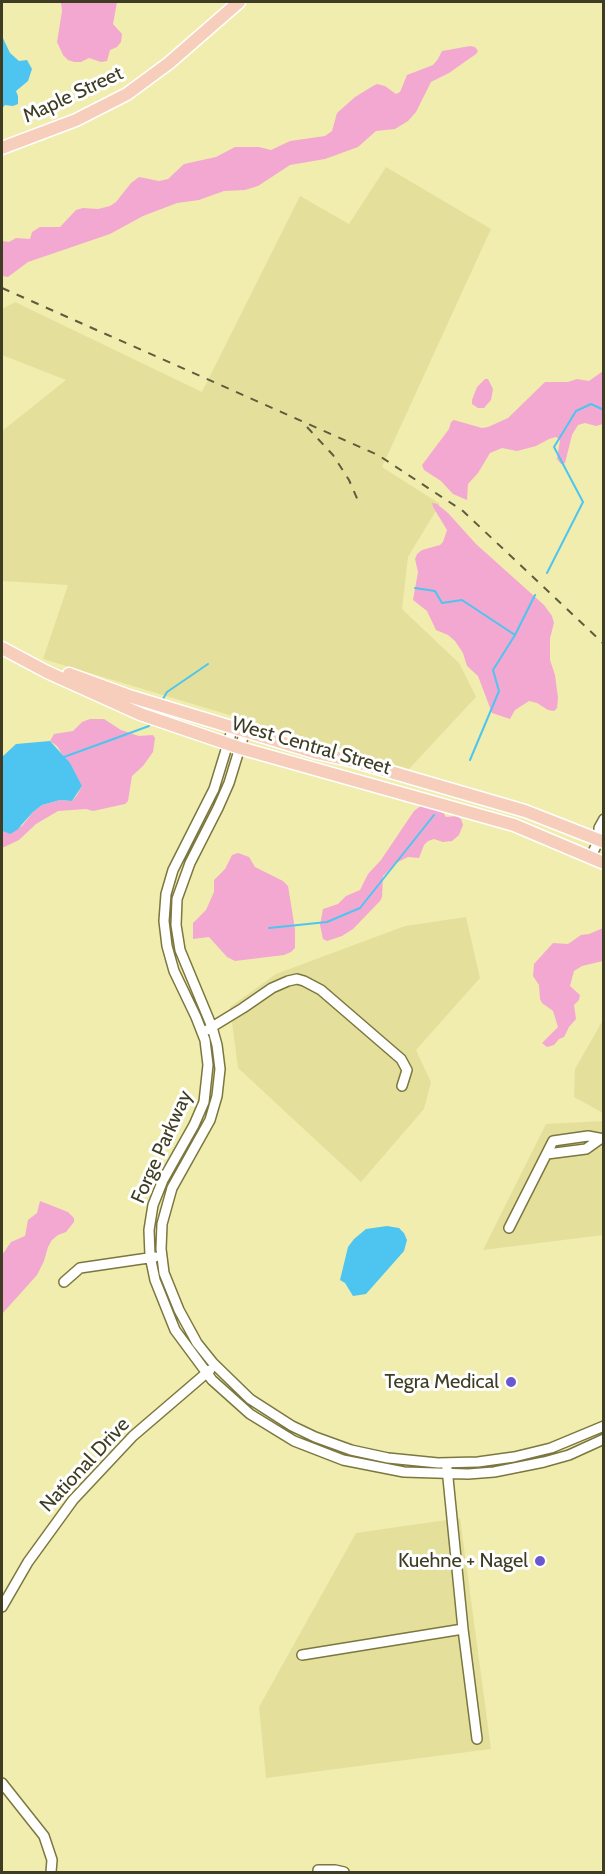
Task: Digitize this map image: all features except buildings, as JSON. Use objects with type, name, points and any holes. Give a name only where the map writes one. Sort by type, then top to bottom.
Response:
[{"type":"main road","name":"Maple Street","points":[[2,148],[76,120],[127,94],[169,63],[239,2]]},
{"type":"main road","name":"West Central Street","points":[[5,649],[129,696],[317,753],[464,792],[525,811],[602,840]]},
{"type":"main road","name":"West Central Street","points":[[5,649],[108,701],[234,746],[514,825],[603,863]]},
{"type":"street","name":"Forge Parkway","points":[[239,729],[219,808],[190,863],[177,899],[176,925],[180,950],[212,1027],[220,1069],[217,1096],[210,1120],[167,1199],[162,1224],[164,1273],[179,1310],[197,1343],[215,1366],[250,1399],[278,1418],[315,1437],[351,1450],[388,1458],[446,1463],[478,1462],[514,1457],[551,1448],[603,1426]]},
{"type":"street","name":"Forge Parkway","points":[[234,746],[173,870],[166,894],[164,921],[167,946],[174,971],[202,1032],[208,1065],[204,1102],[194,1125],[163,1180],[153,1205],[149,1230],[155,1280],[175,1330],[207,1373],[250,1414],[294,1441],[343,1460],[404,1472],[447,1474],[494,1472],[569,1455],[603,1439]]},
{"type":"street","points":[[591,856],[602,840],[599,828],[603,819]]},
{"type":"street","points":[[202,1032],[272,988],[297,979],[321,990],[400,1059],[407,1070],[402,1086]]},
{"type":"street","points":[[509,1228],[553,1141],[588,1136],[602,1139]]},
{"type":"street","points":[[64,1282],[80,1268],[162,1256]]},
{"type":"street","name":"National Drive","points":[[2,1607],[39,1546],[73,1500],[133,1436],[215,1366]]},
{"type":"street","points":[[446,1463],[462,1629],[477,1739]]},
{"type":"street","points":[[302,1655],[462,1629]]},
{"type":"street","points":[[2,1783],[44,1836],[52,1860],[51,1872]]},
{"type":"street","points":[[318,1870],[344,1872]]},
{"type":"shaded area","points":[[61,2],[117,2],[113,24],[122,34],[121,42],[110,50],[107,61],[101,62],[89,58],[81,62],[74,62],[63,55],[57,42],[62,11]]},
{"type":"shaded area","points":[[475,47],[478,51],[476,54],[449,73],[431,82],[416,112],[408,121],[395,129],[376,131],[358,147],[325,159],[290,165],[258,186],[245,190],[224,191],[199,200],[177,203],[143,216],[110,234],[28,262],[8,277],[2,276],[2,241],[9,242],[16,238],[30,239],[32,232],[40,227],[60,227],[76,210],[110,206],[139,177],[159,181],[168,179],[184,164],[216,157],[235,147],[259,147],[271,150],[290,141],[325,136],[332,131],[337,113],[355,97],[377,84],[385,86],[396,94],[400,92],[407,75],[433,65],[442,51]]},
{"type":"shaded area","points":[[386,167],[491,229],[382,467],[440,504],[408,557],[402,609],[459,663],[476,697],[409,769],[43,659],[68,585],[2,581],[2,431],[66,380],[2,355],[2,309],[15,302],[202,392],[300,196],[349,224]]},
{"type":"shaded area","points":[[603,371],[603,424],[578,425],[572,435],[565,463],[561,464],[557,459],[560,440],[556,437],[517,451],[502,448],[490,453],[468,484],[467,500],[453,494],[441,481],[424,470],[422,465],[454,420],[482,428],[488,427],[508,418],[545,382],[568,382],[577,379],[589,381]]},
{"type":"shaded area","points":[[488,379],[493,389],[491,400],[484,408],[478,408],[472,404],[472,400],[477,387]]},
{"type":"shaded area","points":[[432,503],[437,504],[448,513],[476,544],[544,605],[552,616],[554,623],[550,638],[550,660],[555,675],[558,698],[557,708],[554,711],[529,701],[515,710],[510,719],[492,713],[478,676],[467,666],[463,653],[455,641],[436,630],[427,611],[413,600],[418,572],[415,559],[417,554],[422,550],[440,545],[447,530]]},
{"type":"shaded area","points":[[90,719],[104,719],[121,730],[139,736],[153,735],[155,738],[153,752],[132,776],[128,801],[125,804],[93,811],[86,809],[58,811],[36,824],[19,840],[2,848],[2,830],[22,826],[42,805],[60,800],[72,801],[77,795],[82,786],[57,746],[50,741],[54,734],[73,731],[82,722]]},
{"type":"shaded area","points":[[422,805],[442,811],[446,817],[457,816],[461,819],[463,825],[459,835],[452,841],[443,842],[434,839],[428,841],[419,858],[408,857],[396,863],[383,876],[380,901],[353,929],[327,941],[323,939],[320,925],[323,909],[338,904],[346,896],[360,890],[368,874],[381,860],[414,811]]},
{"type":"shaded area","points":[[238,853],[249,857],[255,867],[283,881],[288,886],[295,929],[295,948],[291,952],[284,955],[235,961],[227,957],[209,937],[193,939],[193,923],[206,910],[214,892],[214,880],[225,869],[232,855]]},
{"type":"shaded area","points":[[466,917],[480,978],[416,1050],[431,1082],[424,1109],[361,1182],[238,1068],[230,1007],[276,974],[405,926]]},
{"type":"shaded area","points":[[603,928],[603,961],[582,966],[574,971],[570,986],[580,995],[574,1005],[576,1019],[564,1037],[554,1045],[547,1047],[542,1043],[558,1027],[553,1011],[540,999],[539,985],[533,976],[534,964],[553,943],[568,944],[581,935]]},
{"type":"shaded area","points":[[603,1020],[603,1113],[574,1097],[575,1069]]},
{"type":"shaded area","points":[[603,1121],[603,1235],[483,1250],[546,1124]]},
{"type":"shaded area","points":[[40,1201],[68,1212],[74,1218],[74,1222],[66,1232],[52,1240],[37,1275],[2,1314],[2,1255],[11,1242],[25,1236],[28,1220],[37,1213]]},
{"type":"shaded area","points":[[460,1518],[491,1749],[266,1778],[259,1707],[356,1533]]},
{"type":"water","points":[[2,36],[10,53],[19,61],[27,60],[32,69],[28,81],[16,91],[18,104],[5,105],[2,108]]},
{"type":"water","points":[[50,741],[70,763],[82,786],[72,801],[60,800],[42,805],[17,830],[10,834],[3,831],[2,757],[16,744]]},
{"type":"water","points":[[387,1226],[399,1228],[404,1233],[407,1240],[404,1251],[366,1294],[353,1296],[345,1283],[340,1280],[348,1247],[366,1229]]},
{"type":"waterway","points":[[547,573],[583,502],[554,447],[576,411],[591,404],[604,410]]},
{"type":"waterway","points":[[415,588],[435,591],[442,603],[462,600],[515,635]]},
{"type":"waterway","points":[[470,760],[499,691],[493,670],[515,635],[535,595]]},
{"type":"waterway","points":[[163,699],[167,692],[208,664]]},
{"type":"waterway","points":[[64,757],[149,726]]},
{"type":"waterway","points":[[269,928],[327,922],[360,908],[434,815]]},
{"type":"railway","points":[[2,288],[378,455],[463,511],[604,644]]},
{"type":"railway","points":[[307,427],[333,455],[349,480],[359,503]]},
{"type":"place","name":"Tegra Medical","points":[[511,1382]]},
{"type":"place","name":"Kuehne + Nagel","points":[[540,1561]]}]
